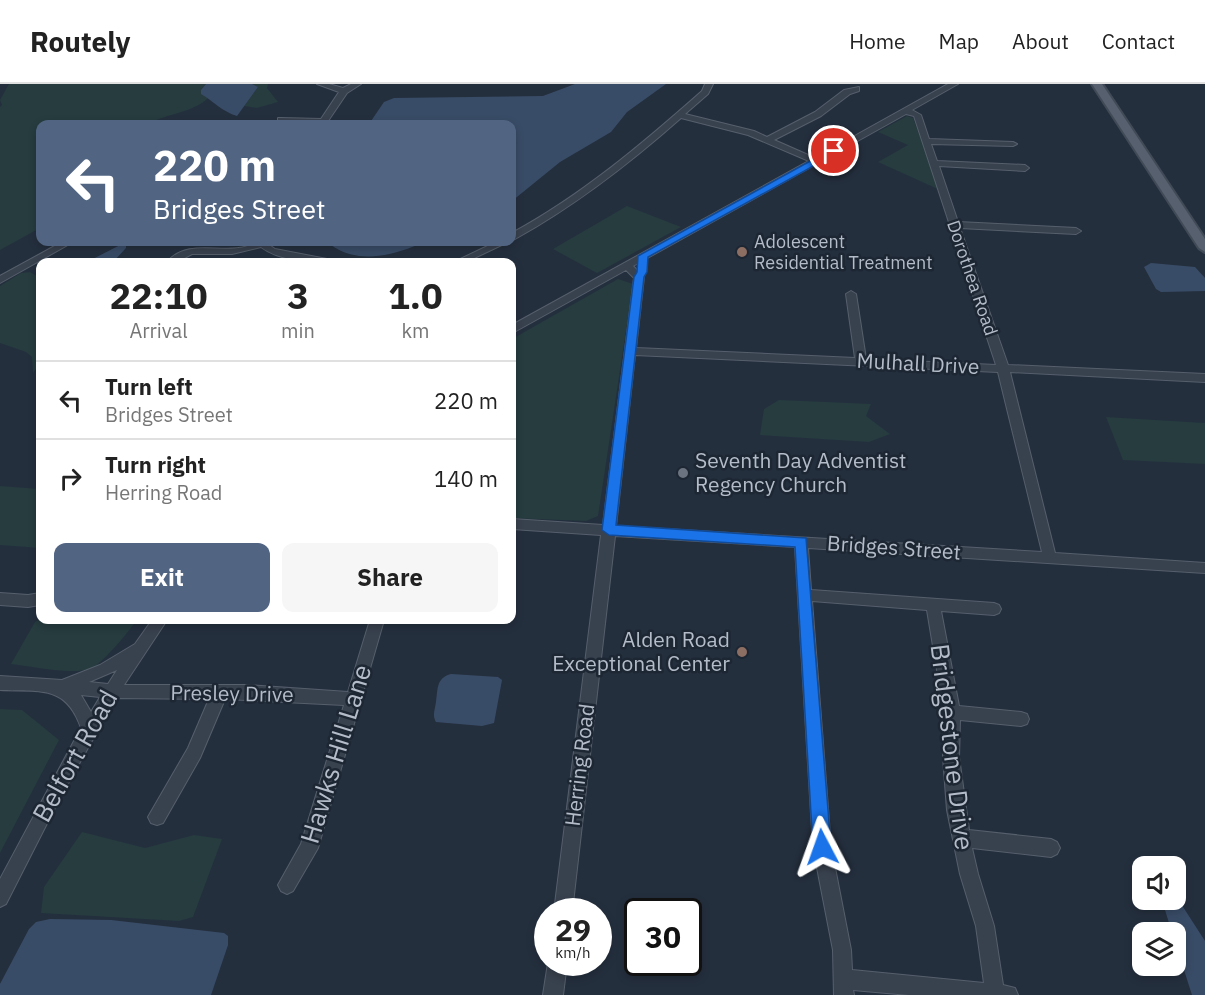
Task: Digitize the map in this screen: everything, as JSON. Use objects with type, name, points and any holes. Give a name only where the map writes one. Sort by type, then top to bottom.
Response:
[{"type":"main road","points":[[1097,84],[1205,248]]},
{"type":"street","points":[[321,84],[344,91]]},
{"type":"street","points":[[325,120],[344,91],[357,84]]},
{"type":"street","points":[[516,235],[550,216],[614,171],[680,115],[705,92],[709,84]]},
{"type":"street","points":[[516,327],[954,84]]},
{"type":"street","points":[[768,140],[818,114],[847,92],[855,89]]},
{"type":"street","name":"Dorothea Road","points":[[906,111],[917,115],[1003,368],[1050,559]]},
{"type":"street","points":[[680,115],[741,130],[816,161]]},
{"type":"street","points":[[926,141],[1013,144]]},
{"type":"street","points":[[934,163],[1025,168]]},
{"type":"street","points":[[954,225],[1076,231]]},
{"type":"street","points":[[39,258],[61,246]]},
{"type":"street","points":[[176,258],[190,251],[234,251],[250,246]]},
{"type":"street","points":[[266,246],[279,253],[306,258]]},
{"type":"street","points":[[468,258],[494,246]]},
{"type":"street","name":"Herring Road","points":[[565,898],[643,256]]},
{"type":"street","points":[[0,280],[36,260]]},
{"type":"street","points":[[626,265],[639,277]]},
{"type":"street","points":[[851,294],[861,362]]},
{"type":"street","name":"Mulhall Drive","points":[[630,351],[1205,378]]},
{"type":"street","name":"Bridges Street","points":[[516,524],[1205,568]]},
{"type":"street","points":[[801,542],[822,847],[841,942],[844,987],[999,994]]},
{"type":"street","points":[[805,595],[994,609]]},
{"type":"street","points":[[0,599],[36,600]]},
{"type":"street","name":"Bridgestone Drive","points":[[933,604],[952,712],[951,757],[961,838],[985,926],[999,994]]},
{"type":"street","name":"Belfort Road","points":[[0,898],[89,728],[111,690],[157,624]]},
{"type":"street","name":"Hawks Hill Lane","points":[[287,885],[309,848],[376,624]]},
{"type":"street","points":[[58,686],[91,677],[105,670],[142,644]]},
{"type":"street","name":"Presley Drive","points":[[0,683],[170,694],[220,692],[353,699]]},
{"type":"street","points":[[58,686],[76,698],[83,709],[89,728]]},
{"type":"street","points":[[158,817],[194,753],[220,692]]},
{"type":"street","points":[[952,712],[1021,719]]},
{"type":"street","points":[[961,838],[1051,848]]},
{"type":"street","points":[[553,995],[555,976]]},
{"type":"green space","points":[[9,84],[206,84],[201,93],[208,98],[195,107],[158,120],[36,120],[36,230],[0,250],[0,107],[2,105],[0,100]]},
{"type":"green space","points":[[252,84],[268,84],[267,88],[278,102],[257,108],[244,106],[258,87]]},
{"type":"green space","points":[[907,116],[913,118],[940,190],[878,162],[908,145],[878,132]]},
{"type":"green space","points":[[627,206],[681,227],[597,273],[553,249]]},
{"type":"green space","points":[[30,272],[36,276],[36,369],[33,373],[32,357],[26,352],[0,343],[0,286],[21,273]]},
{"type":"green space","points":[[618,279],[633,284],[598,516],[586,521],[516,518],[516,337]]},
{"type":"green space","points":[[779,400],[871,404],[866,416],[890,434],[869,442],[760,435],[764,409]]},
{"type":"green space","points":[[1106,417],[1205,423],[1205,464],[1123,460]]},
{"type":"green space","points":[[0,486],[36,489],[36,548],[0,545]]},
{"type":"green space","points":[[35,622],[36,624],[134,624],[97,665],[84,670],[64,671],[11,664]]},
{"type":"green space","points":[[0,709],[22,710],[59,740],[0,853]]},
{"type":"green space","points":[[82,832],[145,848],[194,835],[222,839],[193,917],[179,921],[41,913],[44,887]]},
{"type":"water","points":[[206,84],[252,84],[258,87],[237,116],[201,94]]},
{"type":"water","points":[[575,84],[666,84],[627,112],[611,132],[560,162],[516,198],[516,120],[372,120],[384,102],[394,98],[543,96]]},
{"type":"water","points":[[118,246],[126,246],[117,258],[95,258]]},
{"type":"water","points":[[333,246],[413,246],[375,256],[350,254]]},
{"type":"water","points":[[1151,263],[1195,267],[1205,278],[1205,291],[1161,292],[1156,289],[1144,267]]},
{"type":"water","points":[[451,674],[498,677],[502,680],[494,723],[482,726],[436,722],[434,712],[440,681]]},
{"type":"water","points":[[1165,910],[1185,910],[1205,941],[1205,995],[1192,995],[1186,976],[1186,922],[1169,922]]},
{"type":"water","points":[[50,919],[111,920],[224,933],[228,936],[228,945],[211,995],[0,995],[0,984],[29,929],[36,922]]},
{"type":"place","name":"Adolescent Residential Treatment","points":[[742,252]]},
{"type":"place","name":"Seventh Day Adventist Regency Church","points":[[683,473]]},
{"type":"place","name":"Alden Road Exceptional Center","points":[[742,652]]},
{"type":"route","points":[[822,847],[801,542],[609,530],[643,256],[834,151]]}]
